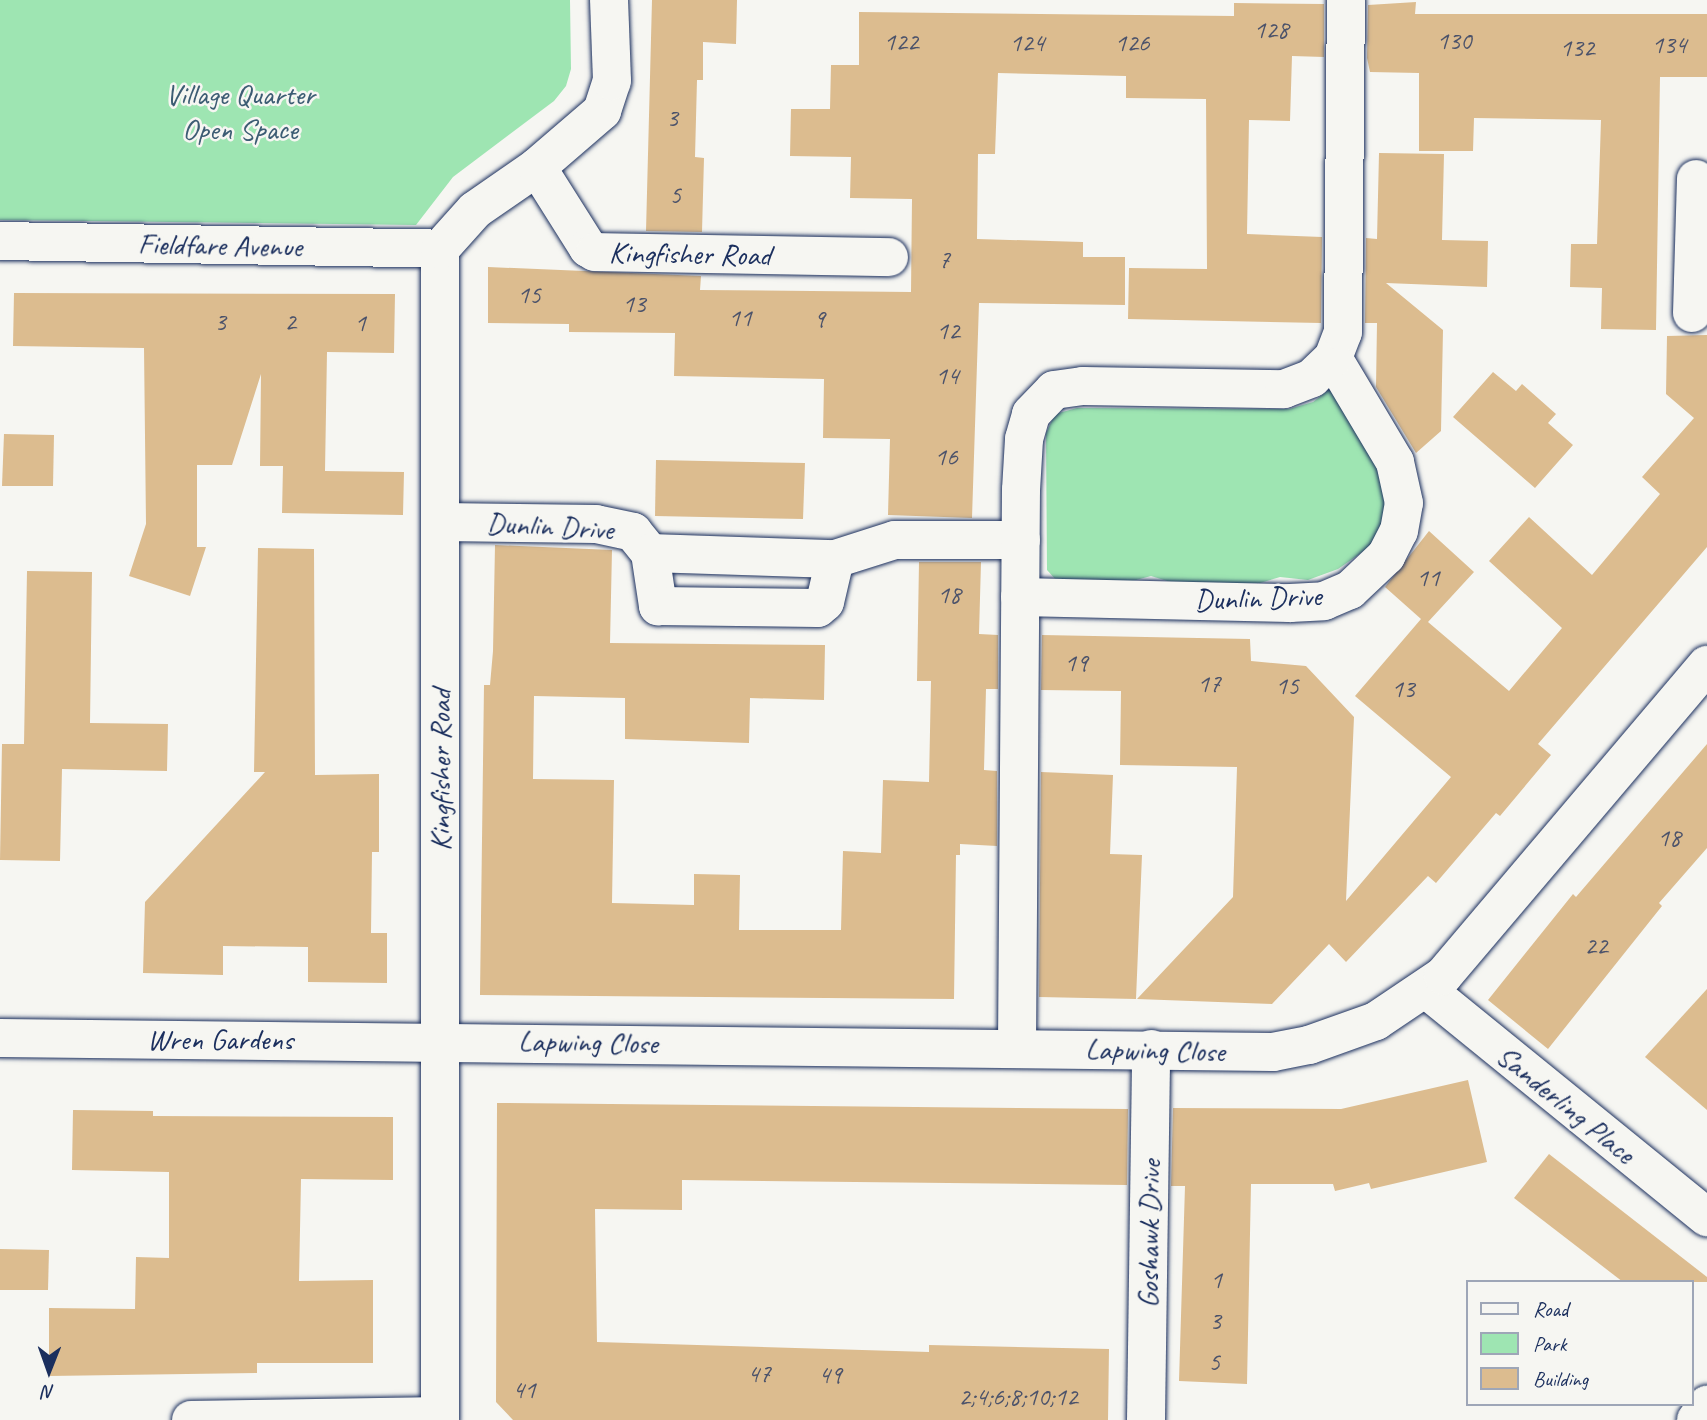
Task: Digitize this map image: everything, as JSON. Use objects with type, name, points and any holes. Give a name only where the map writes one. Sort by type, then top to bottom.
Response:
[{"type":"street","points":[[440,249],[475,210],[537,167],[595,120],[606,104],[614,50],[608,0]]},
{"type":"street","points":[[1017,1047],[1021,540],[1024,439],[1031,414],[1054,390],[1083,386],[1284,389],[1312,379],[1333,358],[1344,318],[1346,0]]},
{"type":"street","name":"Kingfisher Road","points":[[537,167],[587,248],[595,252],[889,257]]},
{"type":"street","points":[[1692,313],[1699,202]]},
{"type":"street","name":"Fieldfare Avenue","points":[[0,241],[440,249]]},
{"type":"street","name":"Kingfisher Road","points":[[440,249],[440,1418]]},
{"type":"street","name":"Dunlin Drive","points":[[1020,597],[1290,603],[1325,601],[1350,590],[1386,556],[1399,531],[1404,503],[1395,462],[1333,358]]},
{"type":"street","name":"Dunlin Drive","points":[[441,522],[614,526],[632,532],[650,553],[658,606],[818,608],[825,601],[835,559]]},
{"type":"street","name":"Dunlin Drive","points":[[650,553],[835,559],[895,540],[1021,540]]},
{"type":"street","name":"Lapwing Close","points":[[440,1041],[1273,1052],[1309,1045],[1376,1021],[1426,989],[1462,957],[1707,664]]},
{"type":"street","name":"Sanderling Place","points":[[1426,989],[1707,1217]]},
{"type":"street","name":"Wren Gardens","points":[[0,1038],[440,1041]]},
{"type":"street","name":"Goshawk Drive","points":[[1146,1420],[1151,1049]]},
{"type":"street","points":[[1696,1420],[1707,1405]]},
{"type":"street","points":[[191,1420],[440,1418]]},
{"type":"green space","name":"Village Quarter Open Space","points":[[0,0],[570,0],[571,69],[566,86],[554,101],[453,177],[416,225],[0,220]]},
{"type":"green space","points":[[1331,388],[1375,464],[1389,479],[1388,524],[1374,544],[1338,569],[1308,580],[1280,577],[1260,583],[1187,587],[1151,576],[1110,587],[1057,581],[1047,570],[1046,433],[1055,414],[1077,408],[1289,409],[1313,402]]},
{"type":"building","points":[[652,0],[737,0],[736,44],[703,42],[703,80],[697,80],[695,157],[704,158],[702,232],[646,231]]},
{"type":"building","points":[[1416,2],[1415,14],[1707,14],[1707,77],[1660,77],[1656,330],[1601,329],[1602,288],[1570,287],[1571,244],[1597,244],[1601,120],[1474,118],[1473,151],[1419,151],[1419,73],[1370,72],[1367,58],[1368,5]]},
{"type":"building","points":[[1234,3],[1324,4],[1324,57],[1292,56],[1290,121],[1249,120],[1247,234],[1322,237],[1321,323],[1128,319],[1129,268],[1207,269],[1206,99],[1126,98],[1126,76],[998,73],[995,154],[978,154],[977,239],[1083,242],[1083,257],[1125,257],[1125,305],[979,303],[972,518],[888,515],[890,439],[823,438],[824,379],[674,376],[675,333],[569,332],[569,324],[488,323],[488,267],[701,276],[700,290],[911,292],[912,199],[850,198],[851,157],[790,156],[791,109],[830,109],[831,65],[859,65],[859,12],[1234,16]]},
{"type":"building","points":[[1379,153],[1444,154],[1442,240],[1488,241],[1487,287],[1386,283],[1443,330],[1441,431],[1416,453],[1376,387],[1377,323],[1365,323],[1366,238],[1377,239]]},
{"type":"building","points":[[14,293],[395,294],[394,353],[327,352],[325,471],[404,472],[403,515],[282,513],[283,466],[260,466],[261,374],[232,465],[197,465],[197,547],[206,547],[190,596],[129,576],[146,524],[144,348],[13,346]]},
{"type":"building","points":[[1707,335],[1707,547],[1538,744],[1551,755],[1500,816],[1496,813],[1436,883],[1428,876],[1346,962],[1329,944],[1272,1004],[1137,999],[1233,897],[1237,767],[1120,765],[1121,691],[1041,690],[1042,635],[1250,639],[1251,661],[1306,666],[1354,717],[1346,901],[1451,777],[1355,696],[1421,619],[1385,587],[1429,531],[1474,572],[1428,622],[1509,691],[1562,628],[1489,561],[1529,517],[1592,575],[1660,494],[1642,477],[1694,418],[1666,394],[1667,336]]},
{"type":"building","points":[[1493,372],[1516,391],[1522,384],[1556,414],[1548,423],[1573,445],[1535,488],[1453,417]]},
{"type":"building","points":[[4,434],[54,435],[53,486],[2,486]]},
{"type":"building","points":[[656,460],[805,463],[803,519],[655,516]]},
{"type":"building","points":[[495,545],[612,550],[610,643],[825,645],[824,700],[750,698],[749,743],[625,739],[625,698],[534,696],[533,779],[614,780],[612,903],[694,905],[694,874],[740,875],[739,930],[841,930],[843,851],[881,853],[883,780],[929,782],[931,681],[917,681],[919,562],[981,562],[979,634],[998,635],[998,689],[986,689],[984,770],[997,771],[997,846],[960,844],[960,855],[956,855],[954,999],[480,995],[484,685],[490,685],[493,651]]},
{"type":"building","points":[[258,548],[314,549],[315,775],[379,774],[379,852],[372,852],[371,933],[387,933],[387,983],[308,982],[308,947],[223,946],[223,975],[143,973],[145,902],[265,772],[254,772]]},
{"type":"building","points":[[27,571],[92,572],[90,723],[168,724],[167,771],[62,769],[60,861],[0,860],[2,744],[24,744]]},
{"type":"building","points":[[1707,744],[1707,848],[1659,903],[1662,906],[1548,1049],[1488,1000],[1573,894],[1576,897]]},
{"type":"building","points":[[1041,772],[1113,775],[1110,854],[1142,855],[1136,999],[1039,997]]},
{"type":"building","points":[[1707,989],[1707,1110],[1645,1057]]},
{"type":"building","points":[[1468,1080],[1487,1162],[1371,1189],[1369,1183],[1335,1191],[1333,1184],[1251,1184],[1247,1384],[1179,1381],[1185,1186],[1171,1186],[1173,1108],[1341,1109]]},
{"type":"building","points":[[497,1103],[1128,1109],[1127,1185],[682,1180],[682,1210],[595,1209],[597,1342],[929,1352],[929,1345],[1109,1349],[1108,1420],[513,1420],[496,1402]]},
{"type":"building","points":[[73,1110],[153,1111],[153,1116],[393,1117],[393,1180],[301,1179],[299,1281],[373,1280],[373,1363],[257,1363],[257,1373],[49,1376],[49,1308],[135,1309],[136,1257],[169,1258],[169,1172],[72,1170]]},
{"type":"building","points":[[1549,1154],[1707,1277],[1707,1282],[1620,1280],[1514,1198]]},
{"type":"building","points":[[0,1249],[49,1250],[48,1290],[0,1290]]}]
